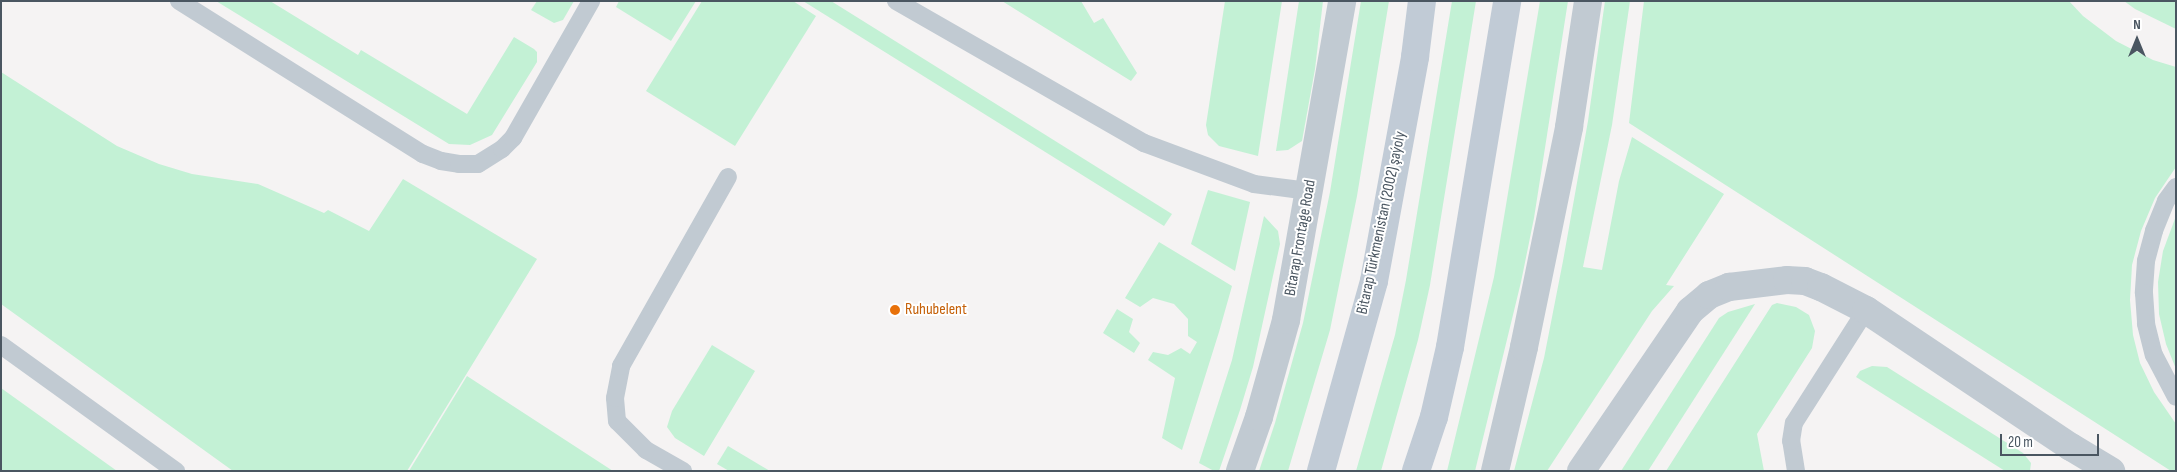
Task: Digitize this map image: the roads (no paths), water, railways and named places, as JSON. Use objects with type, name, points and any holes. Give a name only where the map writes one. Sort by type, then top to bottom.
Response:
[{"type":"main road","name":"Bitarap Türkmenistan (2002) şaýoly","points":[[1321,471],[1374,281],[1415,57],[1422,1]]},
{"type":"main road","points":[[1416,471],[1434,417],[1450,347],[1507,1]]},
{"type":"street","name":"Bitarap Frontage Road","points":[[1240,471],[1259,417],[1286,320],[1342,1]]},
{"type":"street","points":[[1495,471],[1524,347],[1569,127],[1588,1]]},
{"type":"street","points":[[1582,471],[1690,311],[1709,295],[1729,287],[1796,280],[1821,287],[1866,310],[2071,447],[2111,471]]},
{"type":"lane","points":[[179,1],[423,154],[450,162],[478,164],[502,149],[513,138],[591,1]]},
{"type":"lane","points":[[896,1],[1144,142],[1254,184],[1309,191]]},
{"type":"lane","points":[[683,471],[646,450],[617,421],[615,398],[621,366],[728,177]]},
{"type":"lane","points":[[2176,187],[2166,201],[2154,231],[2146,261],[2144,293],[2146,324],[2154,355],[2176,397]]},
{"type":"lane","points":[[1796,471],[1791,441],[1794,423],[1866,310]]},
{"type":"lane","points":[[1,345],[176,471]]},
{"type":"place","name":"Ruhubelent","points":[[895,310]]}]
